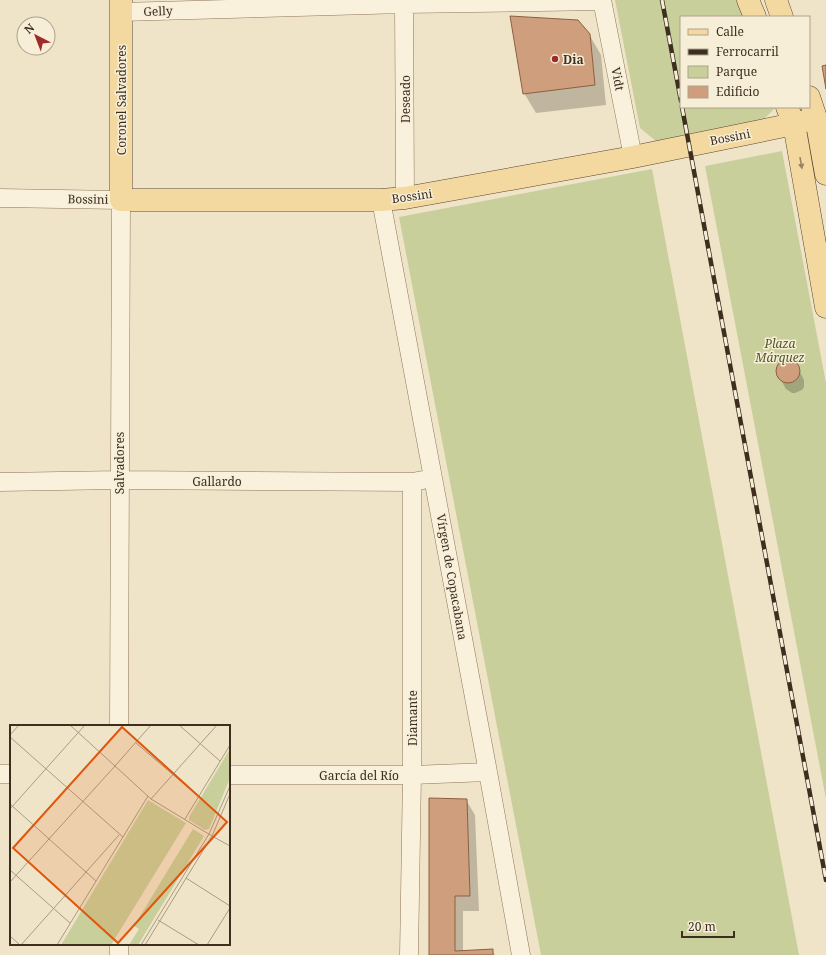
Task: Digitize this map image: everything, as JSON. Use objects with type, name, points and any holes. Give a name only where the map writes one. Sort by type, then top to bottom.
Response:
[{"type":"main road","points":[[748,0],[755,16]]},
{"type":"main road","points":[[776,0],[782,16]]},
{"type":"main road","name":"Coronel Salvadores","points":[[121,6],[121,200]]},
{"type":"main road","points":[[810,99],[821,118],[826,174]]},
{"type":"main road","points":[[791,116],[826,307]]},
{"type":"main road","name":"Bossini","points":[[121,200],[381,200],[405,198],[633,157],[791,116],[821,118]]},
{"type":"street","name":"Gelly","points":[[121,6],[602,0]]},
{"type":"street","name":"Vidt","points":[[602,0],[633,157]]},
{"type":"street","name":"Deseado","points":[[404,2],[405,198]]},
{"type":"street","name":"Bossini","points":[[0,198],[121,200]]},
{"type":"street","name":"Salvadores","points":[[119,725],[121,200]]},
{"type":"street","name":"Vírgen de Copacabana","points":[[381,200],[434,478],[521,955]]},
{"type":"street","name":"Gallardo","points":[[0,482],[119,480],[412,482],[434,478]]},
{"type":"street","name":"Diamante","points":[[409,955],[412,775],[412,482]]},
{"type":"street","name":"García del Río","points":[[230,775],[412,775],[488,772]]},
{"type":"green space","points":[[615,0],[739,0],[745,16],[680,16],[680,108],[775,108],[763,120],[657,142],[640,128]]},
{"type":"green space","name":"Plaza Márquez","points":[[782,151],[826,383],[826,799],[705,166]]},
{"type":"green space","points":[[652,169],[799,955],[541,955],[399,217]]},
{"type":"building","name":"Dia","points":[[510,16],[578,20],[590,34],[595,85],[523,94]]},
{"type":"building","points":[[826,65],[826,89],[822,66]]},
{"type":"building","points":[[788,359],[796,363],[800,371],[796,379],[788,383],[780,379],[776,371],[780,363]]},
{"type":"building","points":[[429,798],[467,799],[470,896],[455,896],[455,951],[493,949],[493,955],[429,955]]},
{"type":"railway","points":[[662,0],[680,96]]},
{"type":"railway","points":[[682,108],[826,880]]},
{"type":"place","name":"Dia","points":[[555,59]]}]
